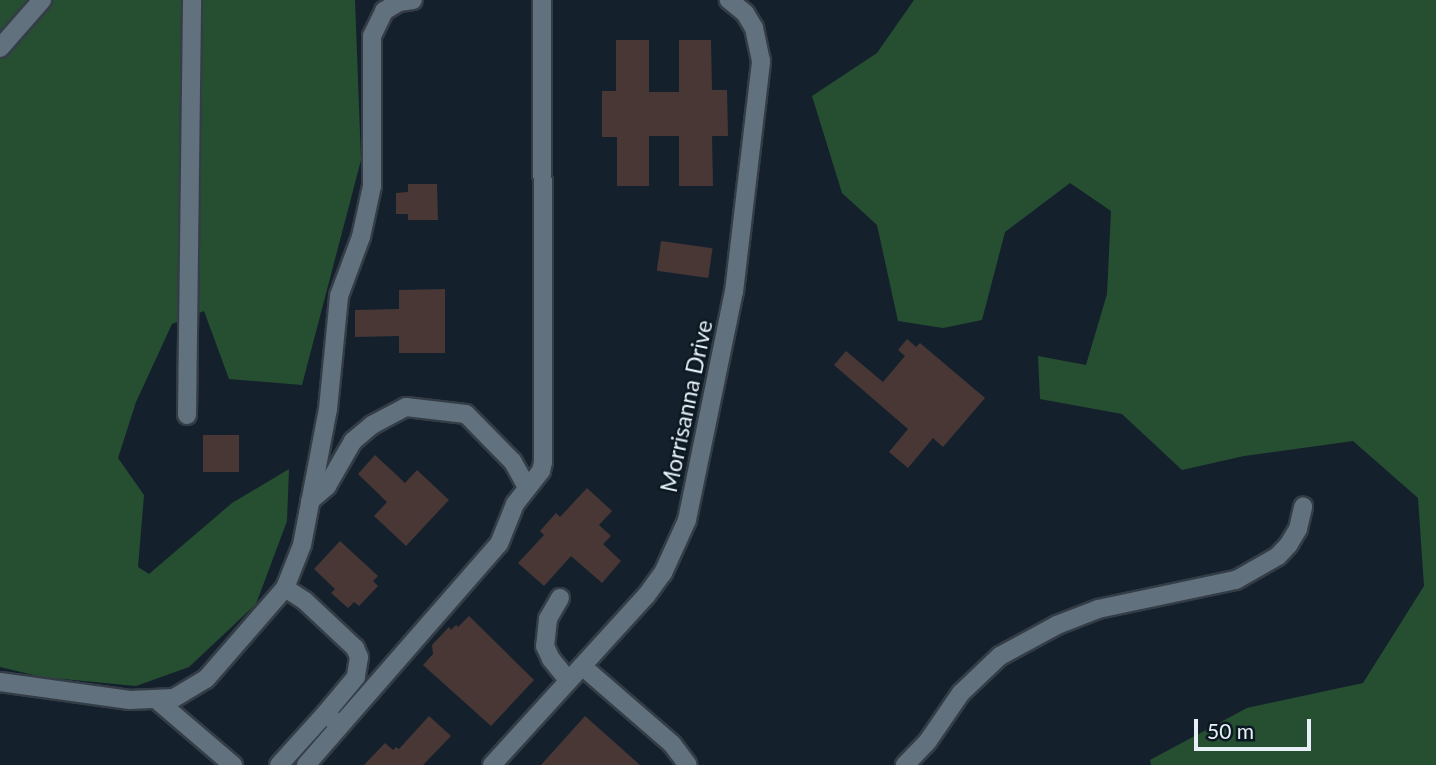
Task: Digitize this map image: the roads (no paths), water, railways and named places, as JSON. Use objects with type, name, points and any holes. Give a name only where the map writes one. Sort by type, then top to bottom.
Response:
[{"type":"street","points":[[0,48],[42,0]]},
{"type":"street","points":[[187,415],[192,0]]},
{"type":"street","points":[[0,682],[130,700],[158,701],[188,692],[206,679],[285,588],[302,545],[328,409],[339,296],[361,237],[372,186],[373,0]]},
{"type":"street","points":[[373,36],[384,11],[399,2],[413,0]]},
{"type":"street","points":[[306,765],[499,544],[515,504],[541,471],[542,0]]},
{"type":"street","name":"Morrisanna Drive","points":[[492,765],[646,596],[667,564],[687,520],[706,436],[742,245],[761,61],[754,28],[745,13],[729,0]]},
{"type":"street","points":[[310,501],[327,486],[345,451],[354,441],[372,425],[406,407],[466,414],[513,462],[527,487]]},
{"type":"street","points":[[905,765],[928,741],[961,693],[1000,656],[1057,625],[1098,610],[1236,580],[1278,556],[1297,529],[1303,507]]},
{"type":"street","points":[[279,765],[356,677],[359,657],[349,639],[285,588]]},
{"type":"street","points":[[560,598],[548,619],[545,646],[551,659],[569,681]]},
{"type":"street","points":[[582,666],[672,744],[688,765]]},
{"type":"street","points":[[158,701],[233,765]]},
{"type":"street","points":[[326,713],[340,726]]}]
